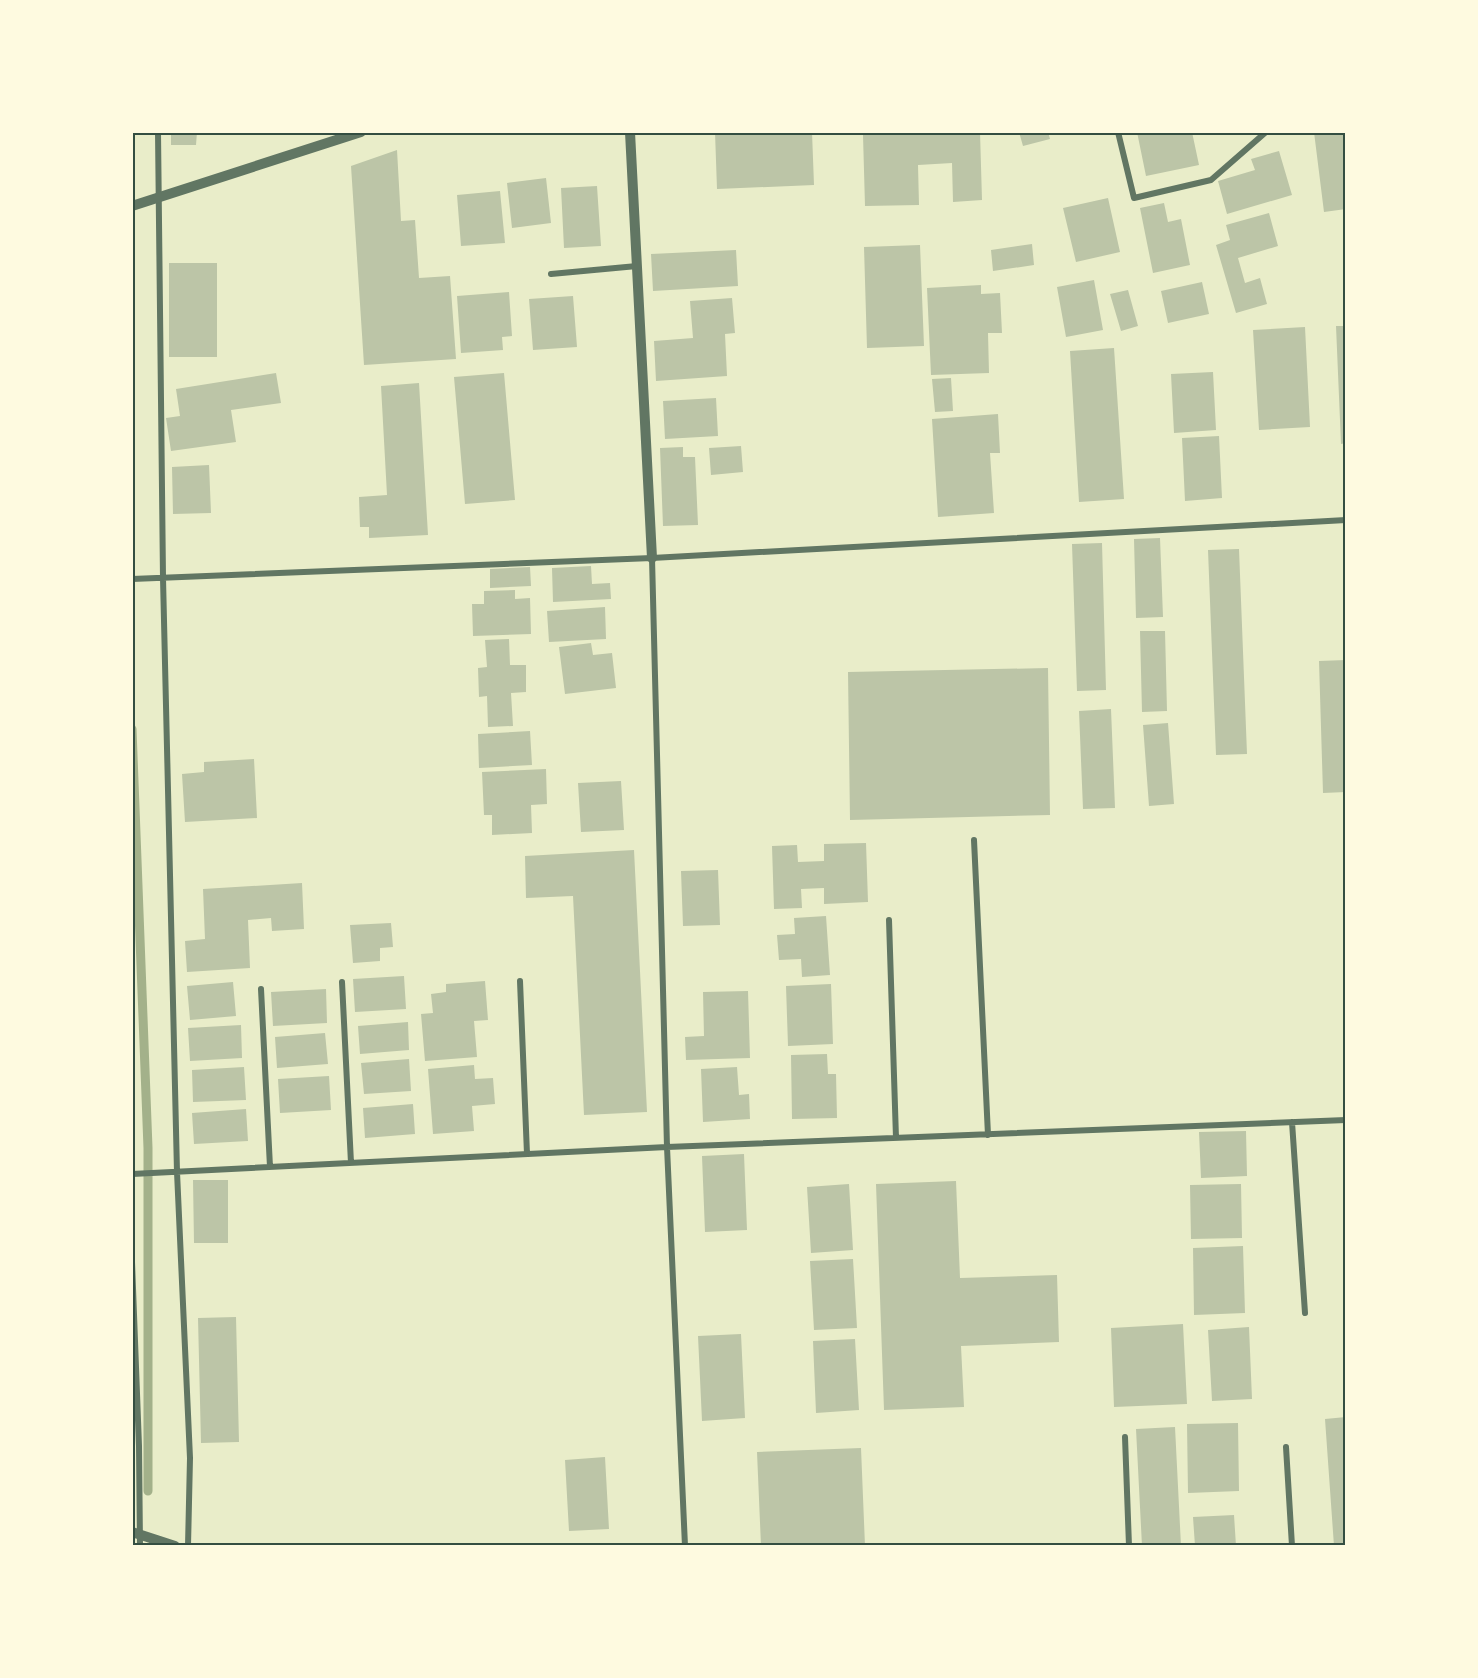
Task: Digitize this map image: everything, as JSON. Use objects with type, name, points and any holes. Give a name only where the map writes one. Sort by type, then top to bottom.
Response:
[{"type":"street","points":[[158,132],[163,578],[177,1172],[190,1458],[188,1546]]},
{"type":"street","points":[[132,207],[361,132]]},
{"type":"street","points":[[630,132],[652,558],[668,1147],[685,1546]]},
{"type":"street","points":[[1118,132],[1134,198],[1211,180],[1266,132]]},
{"type":"street","points":[[551,274],[637,266]]},
{"type":"street","points":[[132,579],[652,558],[1346,520]]},
{"type":"street","points":[[975,840],[988,1135]]},
{"type":"street","points":[[890,920],[896,1138]]},
{"type":"street","points":[[520,981],[527,1155]]},
{"type":"street","points":[[342,982],[351,1163]]},
{"type":"street","points":[[261,989],[270,1167]]},
{"type":"street","points":[[132,1174],[668,1147],[1346,1120]]},
{"type":"street","points":[[1292,1122],[1305,1313]]},
{"type":"street","points":[[132,1262],[139,1446],[138,1538],[175,1546]]},
{"type":"street","points":[[1125,1437],[1129,1546]]},
{"type":"street","points":[[1286,1447],[1292,1546]]},
{"type":"building","points":[[171,132],[197,132],[196,145],[171,145]]},
{"type":"building","points":[[715,132],[812,132],[814,185],[717,189]]},
{"type":"building","points":[[980,132],[982,200],[953,202],[952,163],[918,165],[919,205],[865,206],[863,135]]},
{"type":"building","points":[[1019,132],[1048,132],[1050,139],[1023,146]]},
{"type":"building","points":[[1137,132],[1192,132],[1199,165],[1146,176]]},
{"type":"building","points":[[1314,132],[1346,132],[1346,209],[1324,212]]},
{"type":"building","points":[[397,150],[401,221],[415,220],[419,278],[450,276],[456,359],[364,365],[351,166]]},
{"type":"building","points":[[1279,151],[1292,195],[1227,214],[1218,181],[1255,170],[1251,159]]},
{"type":"building","points":[[546,178],[551,223],[512,228],[507,183]]},
{"type":"building","points":[[597,186],[601,246],[564,248],[561,188]]},
{"type":"building","points":[[500,191],[505,243],[461,246],[457,195]]},
{"type":"building","points":[[1108,198],[1120,252],[1076,262],[1063,208]]},
{"type":"building","points":[[1164,203],[1168,222],[1181,219],[1190,265],[1153,273],[1140,208]]},
{"type":"building","points":[[1269,213],[1278,246],[1238,258],[1245,283],[1260,278],[1267,304],[1236,313],[1216,245],[1230,240],[1226,225]]},
{"type":"building","points":[[1032,244],[1034,265],[993,271],[991,250]]},
{"type":"building","points":[[920,245],[924,346],[867,348],[864,247]]},
{"type":"building","points":[[736,250],[738,286],[653,291],[651,254]]},
{"type":"building","points":[[169,263],[217,263],[217,357],[169,357]]},
{"type":"building","points":[[1094,280],[1103,330],[1066,337],[1057,287]]},
{"type":"building","points":[[1202,282],[1209,314],[1168,323],[1161,291]]},
{"type":"building","points":[[981,285],[981,294],[1000,293],[1002,333],[988,333],[989,373],[931,375],[927,288]]},
{"type":"building","points":[[1128,290],[1138,326],[1121,331],[1110,294]]},
{"type":"building","points":[[509,292],[512,336],[502,337],[503,350],[461,353],[457,296]]},
{"type":"building","points":[[573,296],[577,347],[533,350],[529,299]]},
{"type":"building","points":[[732,298],[735,333],[725,334],[727,376],[656,381],[654,341],[693,338],[690,301]]},
{"type":"building","points":[[1336,326],[1346,326],[1346,443],[1341,444]]},
{"type":"building","points":[[1305,327],[1310,427],[1259,430],[1253,330]]},
{"type":"building","points":[[1114,348],[1124,499],[1079,502],[1070,351]]},
{"type":"building","points":[[1213,372],[1216,430],[1174,433],[1171,374]]},
{"type":"building","points":[[276,373],[281,403],[231,410],[236,442],[171,451],[166,418],[180,416],[176,389]]},
{"type":"building","points":[[504,373],[515,500],[465,504],[454,377]]},
{"type":"building","points":[[951,378],[953,411],[935,412],[932,379]]},
{"type":"building","points":[[419,383],[428,535],[369,538],[369,527],[360,527],[359,497],[387,495],[381,386]]},
{"type":"building","points":[[716,398],[718,436],[665,439],[663,401]]},
{"type":"building","points":[[998,414],[1000,453],[990,453],[994,513],[938,517],[932,419]]},
{"type":"building","points":[[1219,436],[1222,498],[1185,501],[1182,438]]},
{"type":"building","points":[[741,446],[743,472],[711,475],[709,448]]},
{"type":"building","points":[[683,447],[683,457],[695,457],[698,525],[663,526],[660,448]]},
{"type":"building","points":[[209,465],[211,513],[173,514],[172,467]]},
{"type":"building","points":[[1160,538],[1163,617],[1136,618],[1134,539]]},
{"type":"building","points":[[1102,543],[1106,690],[1077,691],[1072,544]]},
{"type":"building","points":[[1239,549],[1247,754],[1216,755],[1208,550]]},
{"type":"building","points":[[591,566],[592,584],[610,583],[611,599],[553,602],[552,568]]},
{"type":"building","points":[[530,567],[531,586],[490,588],[490,569]]},
{"type":"building","points":[[515,590],[515,599],[530,598],[531,634],[473,636],[472,604],[484,604],[484,591]]},
{"type":"building","points":[[605,607],[606,639],[549,642],[547,611]]},
{"type":"building","points":[[1140,631],[1165,631],[1167,711],[1142,712]]},
{"type":"building","points":[[509,639],[510,665],[526,665],[526,692],[511,693],[513,726],[488,727],[487,696],[479,697],[478,668],[487,667],[485,640]]},
{"type":"building","points":[[591,643],[593,655],[612,653],[616,688],[565,694],[559,647]]},
{"type":"building","points":[[1346,660],[1346,792],[1323,793],[1319,661]]},
{"type":"building","points":[[1048,668],[1050,815],[850,820],[848,672]]},
{"type":"building","points":[[1111,709],[1115,808],[1083,809],[1079,711]]},
{"type":"building","points":[[1168,723],[1174,804],[1149,806],[1143,725]]},
{"type":"building","points":[[530,731],[532,765],[479,768],[478,734]]},
{"type":"building","points":[[254,759],[257,818],[185,822],[182,774],[204,772],[204,762]]},
{"type":"building","points":[[546,769],[547,804],[531,805],[532,833],[492,835],[492,815],[484,815],[482,772]]},
{"type":"building","points":[[621,781],[624,830],[581,832],[578,783]]},
{"type":"building","points":[[866,843],[868,902],[824,904],[824,888],[801,889],[802,908],[774,909],[772,846],[797,845],[798,862],[824,861],[824,844]]},
{"type":"building","points":[[634,850],[647,1112],[584,1115],[573,896],[526,898],[525,856]]},
{"type":"building","points":[[718,870],[720,925],[683,926],[681,871]]},
{"type":"building","points":[[302,883],[304,929],[272,931],[271,918],[248,920],[250,968],[187,972],[185,941],[205,939],[203,889]]},
{"type":"building","points":[[826,916],[830,975],[802,977],[801,959],[779,960],[777,935],[795,934],[794,918]]},
{"type":"building","points":[[391,923],[393,947],[380,948],[380,961],[353,963],[350,925]]},
{"type":"building","points":[[404,976],[406,1009],[355,1012],[353,979]]},
{"type":"building","points":[[485,981],[488,1020],[474,1021],[477,1057],[425,1061],[421,1014],[433,1013],[431,994],[446,992],[446,984]]},
{"type":"building","points":[[233,982],[236,1016],[190,1020],[187,986]]},
{"type":"building","points":[[831,984],[833,1044],[788,1046],[786,986]]},
{"type":"building","points":[[326,989],[327,1023],[273,1026],[271,992]]},
{"type":"building","points":[[748,991],[750,1058],[686,1060],[685,1037],[704,1036],[703,992]]},
{"type":"building","points":[[408,1022],[409,1050],[360,1054],[358,1026]]},
{"type":"building","points":[[241,1025],[242,1058],[190,1061],[188,1028]]},
{"type":"building","points":[[325,1033],[328,1064],[277,1068],[275,1037]]},
{"type":"building","points":[[827,1054],[828,1074],[836,1074],[837,1118],[792,1119],[791,1055]]},
{"type":"building","points":[[409,1059],[411,1091],[364,1094],[361,1063]]},
{"type":"building","points":[[474,1065],[475,1079],[493,1078],[495,1104],[472,1106],[474,1131],[433,1134],[428,1069]]},
{"type":"building","points":[[244,1067],[246,1100],[193,1102],[192,1070]]},
{"type":"building","points":[[737,1067],[739,1095],[749,1094],[750,1119],[703,1122],[701,1069]]},
{"type":"building","points":[[329,1076],[331,1110],[280,1113],[278,1079]]},
{"type":"building","points":[[413,1104],[415,1134],[365,1138],[363,1108]]},
{"type":"building","points":[[246,1109],[248,1141],[194,1144],[192,1113]]},
{"type":"building","points":[[1246,1131],[1247,1176],[1201,1178],[1199,1132]]},
{"type":"building","points":[[744,1154],[747,1230],[705,1232],[702,1156]]},
{"type":"building","points":[[193,1180],[228,1180],[228,1243],[194,1243]]},
{"type":"building","points":[[956,1181],[960,1278],[1057,1275],[1059,1342],[961,1346],[964,1407],[884,1410],[876,1184]]},
{"type":"building","points":[[849,1184],[853,1250],[811,1253],[807,1187]]},
{"type":"building","points":[[1241,1184],[1242,1238],[1191,1239],[1190,1185]]},
{"type":"building","points":[[1243,1246],[1245,1313],[1194,1315],[1193,1248]]},
{"type":"building","points":[[853,1259],[857,1328],[814,1330],[810,1261]]},
{"type":"building","points":[[236,1317],[239,1442],[201,1443],[198,1318]]},
{"type":"building","points":[[1183,1324],[1187,1404],[1114,1407],[1111,1328]]},
{"type":"building","points":[[1249,1327],[1252,1399],[1212,1401],[1208,1330]]},
{"type":"building","points":[[741,1334],[745,1418],[702,1421],[698,1336]]},
{"type":"building","points":[[855,1339],[859,1410],[816,1413],[813,1341]]},
{"type":"building","points":[[1346,1417],[1346,1546],[1334,1546],[1325,1419]]},
{"type":"building","points":[[1238,1423],[1239,1491],[1188,1493],[1187,1424]]},
{"type":"building","points":[[1175,1427],[1181,1546],[1142,1546],[1136,1429]]},
{"type":"building","points":[[861,1448],[865,1546],[761,1546],[757,1452]]},
{"type":"building","points":[[605,1457],[609,1529],[569,1531],[565,1460]]},
{"type":"building","points":[[1234,1515],[1236,1546],[1195,1546],[1193,1517]]},
{"type":"waterway","points":[[132,729],[148,1148],[148,1491]]}]
